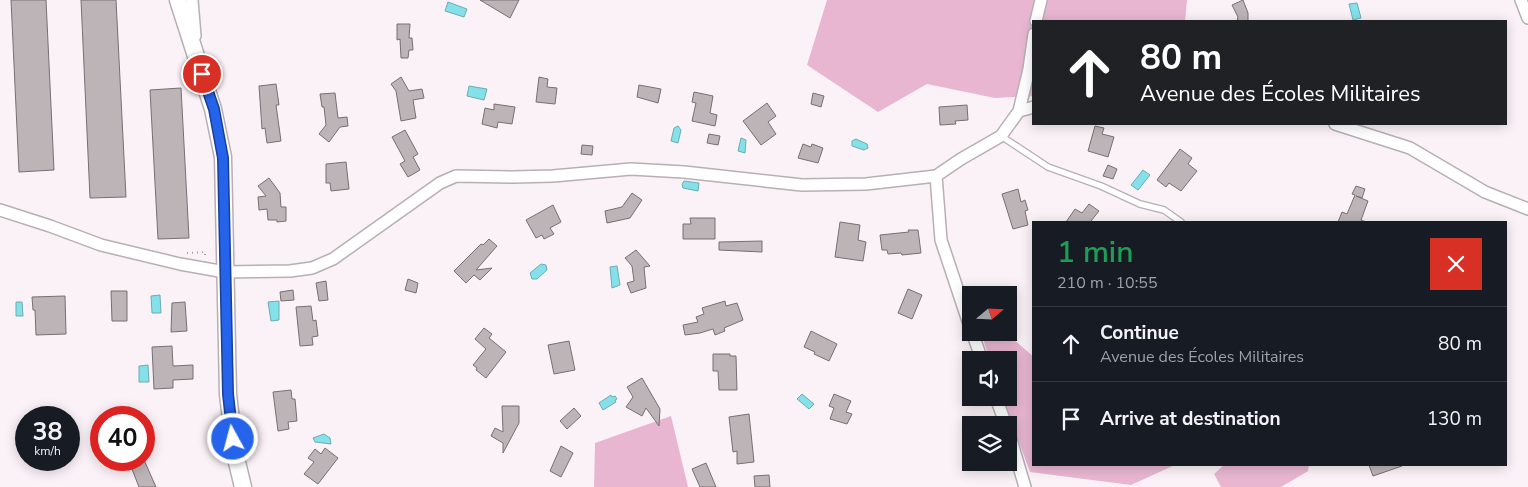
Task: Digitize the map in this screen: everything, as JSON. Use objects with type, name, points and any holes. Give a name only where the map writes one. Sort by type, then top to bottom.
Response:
[{"type":"street","points":[[178,0],[214,109],[223,158],[228,394],[235,454],[243,487]]},
{"type":"street","points":[[192,0],[196,56]]},
{"type":"street","points":[[1036,20],[1042,0]]},
{"type":"street","points":[[1521,0],[1528,18]]},
{"type":"street","points":[[0,210],[101,245],[180,264],[225,272],[290,271],[312,268],[333,259],[440,183],[456,176],[533,177],[631,169],[684,172],[802,185],[866,184],[936,176],[1001,136],[1019,111],[1032,48]]},
{"type":"street","points":[[1019,111],[1032,108]]},
{"type":"street","points":[[1338,125],[1410,148],[1486,192],[1528,209]]},
{"type":"street","points":[[936,176],[941,240],[962,302]]},
{"type":"street","points":[[1017,460],[1025,487]]},
{"type":"lane","points":[[1001,136],[1048,168],[1101,186],[1140,204],[1164,210],[1180,221]]},
{"type":"path","points":[[183,253],[204,252],[207,268]]},
{"type":"shaded area","points":[[827,0],[1187,0],[1185,20],[1032,20],[1032,96],[995,98],[927,84],[878,112],[807,65]]},
{"type":"shaded area","points":[[984,341],[1015,341],[1032,355],[1032,466],[1173,466],[1131,485],[1030,472],[1017,436],[1017,416],[1010,416],[1006,406],[1017,406],[1017,351],[987,351]]},
{"type":"shaded area","points":[[671,416],[688,487],[594,487],[595,443]]},
{"type":"shaded area","points":[[1223,466],[1309,466],[1308,471],[1281,487],[1221,487],[1214,474]]},
{"type":"water","points":[[448,2],[467,9],[464,17],[445,11]]},
{"type":"water","points":[[1357,3],[1361,18],[1353,20],[1349,4]]},
{"type":"water","points":[[469,86],[487,89],[484,100],[467,96]]},
{"type":"water","points":[[678,126],[681,130],[678,143],[671,141],[674,128]]},
{"type":"water","points":[[741,138],[746,140],[745,153],[738,151]]},
{"type":"water","points":[[856,139],[867,144],[868,148],[864,150],[852,146],[852,141]]},
{"type":"water","points":[[1143,170],[1150,175],[1138,190],[1131,185]]},
{"type":"water","points":[[684,181],[699,183],[698,191],[683,188],[682,184]]},
{"type":"water","points":[[541,264],[546,265],[547,270],[537,279],[532,279],[530,273]]},
{"type":"water","points":[[617,266],[620,285],[612,288],[610,267]]},
{"type":"water","points":[[160,295],[161,313],[152,313],[151,296]]},
{"type":"water","points":[[279,301],[279,320],[271,321],[268,302]]},
{"type":"water","points":[[16,302],[22,302],[23,316],[16,316]]},
{"type":"water","points":[[148,365],[149,382],[139,382],[139,366]]},
{"type":"water","points":[[802,394],[814,404],[809,409],[797,399]]},
{"type":"water","points":[[611,395],[612,397],[615,396],[616,402],[603,410],[599,403]]},
{"type":"water","points":[[324,434],[330,438],[331,444],[315,442],[313,438]]},
{"type":"building","points":[[11,0],[46,0],[54,170],[19,172]]},
{"type":"building","points":[[81,0],[116,0],[126,197],[90,198]]},
{"type":"building","points":[[480,0],[519,0],[510,18]]},
{"type":"building","points":[[1243,0],[1248,13],[1248,20],[1237,20],[1238,17],[1232,5]]},
{"type":"building","points":[[397,24],[410,24],[409,38],[412,38],[413,50],[409,50],[408,58],[401,58],[400,39],[397,40]]},
{"type":"building","points":[[401,77],[409,91],[422,89],[424,98],[413,100],[416,118],[401,121],[396,91],[391,84]]},
{"type":"building","points":[[539,77],[548,79],[547,87],[557,88],[555,104],[536,102]]},
{"type":"building","points":[[276,84],[279,105],[276,105],[281,141],[267,143],[265,128],[262,129],[259,86]]},
{"type":"building","points":[[639,85],[661,89],[658,103],[637,97]]},
{"type":"building","points":[[181,88],[189,238],[158,239],[150,90]]},
{"type":"building","points":[[694,92],[713,96],[710,113],[717,115],[715,126],[692,121],[696,103],[692,102]]},
{"type":"building","points":[[335,93],[338,118],[347,117],[348,126],[340,127],[329,142],[319,134],[326,125],[320,94]]},
{"type":"building","points":[[813,93],[824,96],[821,107],[811,104]]},
{"type":"building","points":[[767,103],[776,116],[768,122],[776,134],[761,145],[743,121]]},
{"type":"building","points":[[494,104],[515,107],[512,124],[498,122],[497,128],[482,124],[485,108],[494,110]]},
{"type":"building","points":[[967,105],[968,120],[955,121],[956,124],[940,125],[939,107]]},
{"type":"building","points":[[1095,126],[1104,128],[1102,134],[1114,137],[1108,157],[1088,151]]},
{"type":"building","points":[[405,130],[418,154],[413,157],[420,170],[408,177],[400,164],[405,161],[392,137]]},
{"type":"building","points":[[709,134],[720,136],[718,145],[707,143]]},
{"type":"building","points":[[803,144],[811,147],[812,144],[823,148],[818,163],[798,158]]},
{"type":"building","points":[[582,145],[593,146],[592,155],[581,154]]},
{"type":"building","points":[[1180,149],[1192,158],[1188,164],[1197,171],[1181,191],[1169,183],[1166,187],[1157,180]]},
{"type":"building","points":[[346,162],[349,189],[331,191],[330,183],[326,183],[326,164]]},
{"type":"building","points":[[1108,165],[1117,169],[1113,179],[1103,176]]},
{"type":"building","points":[[269,178],[280,193],[281,207],[286,207],[286,221],[268,220],[267,209],[259,210],[258,197],[266,196],[258,186]]},
{"type":"building","points":[[1356,186],[1365,189],[1362,198],[1356,196],[1368,201],[1361,220],[1364,221],[1338,221],[1342,212],[1347,214],[1355,195],[1352,194]]},
{"type":"building","points":[[1018,189],[1021,202],[1025,200],[1028,210],[1025,211],[1028,225],[1013,229],[1002,194]]},
{"type":"building","points":[[632,193],[642,200],[630,218],[607,223],[605,211],[622,207]]},
{"type":"building","points":[[1089,204],[1099,211],[1091,221],[1067,221],[1075,209],[1082,213]]},
{"type":"building","points":[[553,205],[561,222],[550,228],[554,234],[544,239],[542,235],[536,238],[526,220]]},
{"type":"building","points":[[690,218],[715,218],[715,239],[683,239],[683,224],[691,224]]},
{"type":"building","points":[[840,222],[860,225],[858,240],[866,242],[863,261],[835,257]]},
{"type":"building","points":[[908,230],[918,230],[921,253],[888,254],[887,250],[882,250],[880,235],[909,232]]},
{"type":"building","points":[[489,239],[497,246],[476,270],[492,268],[480,280],[474,275],[466,283],[454,271],[481,244],[483,245]]},
{"type":"building","points":[[762,241],[762,252],[719,250],[719,242]]},
{"type":"building","points":[[636,250],[650,266],[644,267],[646,288],[631,293],[627,283],[634,281],[632,266],[625,258]]},
{"type":"building","points":[[408,279],[418,283],[416,293],[405,290]]},
{"type":"building","points":[[326,281],[328,300],[319,301],[316,283]]},
{"type":"building","points":[[908,289],[922,295],[912,319],[898,313]]},
{"type":"building","points":[[293,290],[294,300],[281,301],[280,292]]},
{"type":"building","points":[[111,291],[127,291],[127,321],[112,321]]},
{"type":"building","points":[[65,296],[66,334],[36,335],[35,310],[33,310],[32,297]]},
{"type":"building","points":[[725,301],[726,306],[737,303],[743,320],[724,328],[725,331],[715,335],[713,329],[685,335],[683,325],[698,322],[696,317],[704,314],[702,308]]},
{"type":"building","points":[[185,302],[187,331],[171,332],[172,303]]},
{"type":"building","points":[[311,306],[313,321],[316,320],[318,336],[312,337],[313,345],[300,346],[296,307]]},
{"type":"building","points":[[484,328],[492,334],[489,338],[506,352],[486,378],[473,365],[486,349],[475,339]]},
{"type":"building","points":[[811,331],[837,344],[829,361],[804,347]]},
{"type":"building","points":[[569,341],[575,370],[554,374],[548,345]]},
{"type":"building","points":[[172,346],[173,366],[193,365],[193,379],[173,380],[173,388],[154,389],[152,347]]},
{"type":"building","points":[[713,354],[736,356],[737,390],[719,390],[718,371],[713,371]]},
{"type":"building","points":[[642,378],[660,409],[659,426],[646,408],[642,416],[626,407],[633,397],[627,387]]},
{"type":"building","points":[[291,390],[292,399],[295,399],[297,421],[288,422],[289,429],[278,431],[273,392]]},
{"type":"building","points":[[834,394],[851,401],[846,412],[852,414],[847,424],[830,419],[834,408],[829,406]]},
{"type":"building","points":[[502,406],[519,406],[519,423],[503,453],[503,443],[491,436],[495,428],[503,432]]},
{"type":"building","points":[[574,408],[581,416],[567,429],[560,421]]},
{"type":"building","points":[[749,414],[754,462],[737,464],[737,451],[733,452],[729,417]]},
{"type":"building","points":[[561,446],[573,453],[561,477],[550,471]]},
{"type":"building","points":[[325,448],[338,458],[318,484],[304,474],[314,462],[308,458],[315,449],[321,454]]},
{"type":"building","points":[[706,463],[716,487],[700,487],[692,469]]},
{"type":"building","points":[[1369,466],[1402,466],[1373,476]]},
{"type":"building","points":[[133,471],[149,471],[156,487],[139,487]]},
{"type":"building","points":[[769,475],[770,487],[755,487],[754,476]]},
{"type":"route","points":[[202,74],[214,109],[223,158],[228,394],[233,439]]}]
